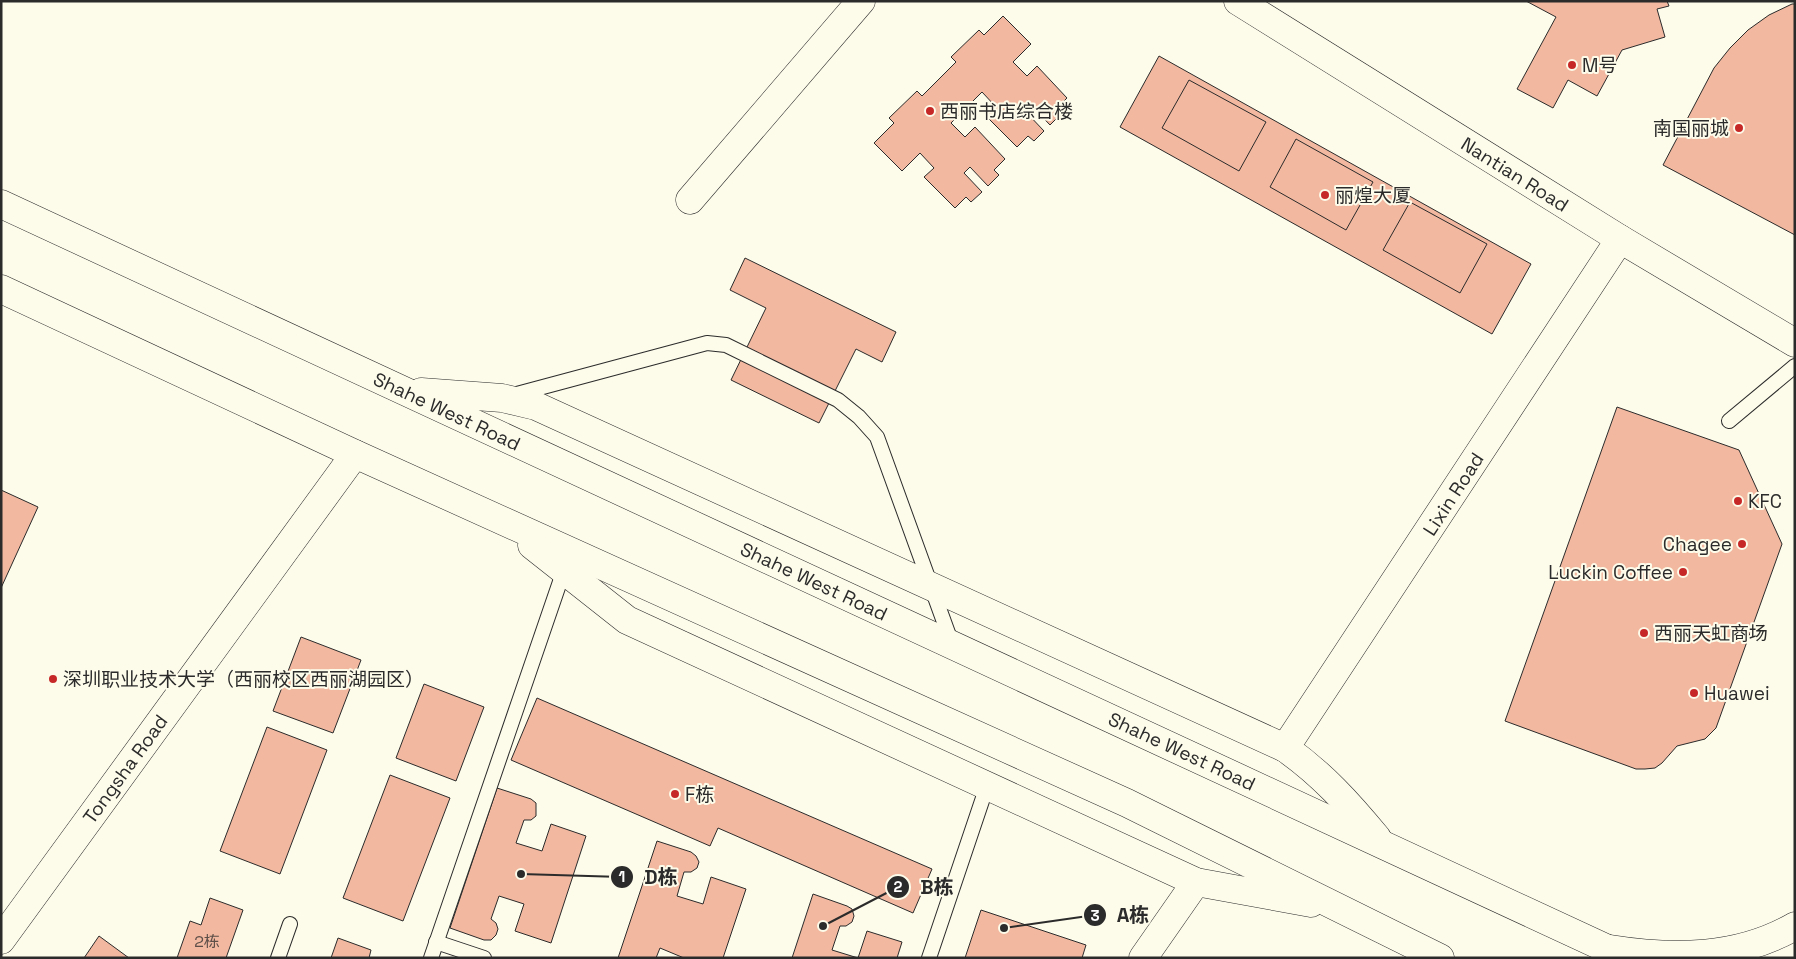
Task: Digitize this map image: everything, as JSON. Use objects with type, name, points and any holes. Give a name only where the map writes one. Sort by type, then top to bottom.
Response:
[{"type":"main road","points":[[690,200],[861,1]]},
{"type":"main road","name":"Nantian Road","points":[[1238,1],[1620,239],[1795,343]]},
{"type":"main road","name":"Shahe West Road","points":[[1,204],[1618,954],[1698,957],[1743,948],[1795,926]]},
{"type":"main road","name":"Lixin Road","points":[[1285,748],[1620,239]]},
{"type":"main road","points":[[1,289],[355,454],[1127,803],[1440,958]]},
{"type":"main road","points":[[405,391],[502,398],[536,406],[1285,748],[1312,767],[1336,790],[1383,845]]},
{"type":"main road","name":"Tongsha Road","points":[[1,940],[355,454]]},
{"type":"main road","points":[[498,518],[627,620],[1196,882],[1311,903],[1355,915]]},
{"type":"main road","points":[[1143,958],[1196,882]]},
{"type":"lane","points":[[502,398],[707,343],[726,345],[838,400],[860,417],[877,437],[952,645]]},
{"type":"lane","points":[[1729,421],[1795,366]]},
{"type":"lane","points":[[431,958],[564,570]]},
{"type":"lane","points":[[928,958],[987,786]]},
{"type":"lane","points":[[278,958],[290,924]]},
{"type":"lane","points":[[436,942],[484,958]]},
{"type":"building","name":"M号","points":[[1526,1],[1667,1],[1669,6],[1657,9],[1665,37],[1622,50],[1597,96],[1568,80],[1553,108],[1517,89],[1556,17]]},
{"type":"building","name":"南国丽城","points":[[1795,4],[1795,235],[1663,165],[1714,68],[1730,48],[1748,30],[1769,15]]},
{"type":"building","name":"西丽书店综合楼","points":[[1003,16],[1031,44],[1013,62],[1027,76],[1037,66],[1067,98],[1056,109],[1061,114],[1050,125],[1032,106],[1026,112],[1044,131],[1034,141],[1028,136],[1017,147],[986,116],[996,107],[982,92],[951,123],[965,137],[975,127],[1005,159],[994,170],[999,175],[988,186],[970,167],[964,173],[982,192],[971,202],[966,197],[955,208],[924,177],[934,168],[920,153],[902,171],[874,143],[894,123],[889,118],[917,91],[922,96],[956,62],[951,57],[979,30],[984,35]]},
{"type":"building","name":"丽煌大厦","points":[[1159,56],[1531,264],[1492,334],[1120,127]]},
{"type":"building","points":[[1189,80],[1266,122],[1239,171],[1162,128]]},
{"type":"building","points":[[1296,139],[1373,182],[1346,230],[1270,187]]},
{"type":"building","points":[[1410,202],[1487,244],[1460,293],[1383,250]]},
{"type":"building","points":[[745,258],[896,332],[882,362],[856,349],[819,423],[731,380],[766,308],[730,290]]},
{"type":"building","name":"西丽天虹商场","points":[[1617,407],[1739,450],[1782,544],[1716,728],[1705,739],[1677,746],[1655,768],[1645,769],[1636,769],[1505,721]]},
{"type":"building","points":[[1,490],[38,507],[1,588]]},
{"type":"building","points":[[301,637],[361,660],[333,733],[273,711]]},
{"type":"building","points":[[424,684],[484,707],[456,781],[396,758]]},
{"type":"building","name":"F栋","points":[[537,698],[932,869],[913,913],[718,828],[710,846],[511,760]]},
{"type":"building","points":[[267,727],[327,750],[280,874],[220,851]]},
{"type":"building","points":[[390,775],[450,798],[403,921],[343,898]]},
{"type":"building","points":[[497,788],[531,799],[536,803],[536,816],[531,820],[524,820],[516,843],[542,851],[551,824],[586,836],[551,943],[515,931],[524,904],[499,896],[491,919],[496,923],[498,929],[496,935],[491,940],[484,940],[450,928]]},
{"type":"building","points":[[657,841],[691,852],[699,862],[697,868],[691,872],[684,872],[677,896],[703,904],[711,877],[746,889],[723,958],[684,958],[660,948],[656,958],[618,958]]},
{"type":"building","points":[[813,894],[852,909],[854,916],[852,922],[846,926],[840,926],[832,950],[858,958],[792,958]]},
{"type":"building","points":[[210,898],[243,910],[226,958],[177,958],[190,921],[201,925]]},
{"type":"building","points":[[981,910],[1086,945],[1082,958],[965,958]]},
{"type":"building","points":[[867,931],[902,942],[897,958],[858,958]]},
{"type":"building","points":[[99,936],[129,958],[84,958]]},
{"type":"building","points":[[338,938],[371,950],[369,958],[331,958]]},
{"type":"place","name":"M号","points":[[1572,65]]},
{"type":"place","name":"西丽书店综合楼","points":[[930,111]]},
{"type":"place","name":"南国丽城","points":[[1739,128]]},
{"type":"place","name":"丽煌大厦","points":[[1325,195]]},
{"type":"place","name":"KFC","points":[[1738,501]]},
{"type":"place","name":"Chagee","points":[[1742,544]]},
{"type":"place","name":"Luckin Coffee","points":[[1683,572]]},
{"type":"place","name":"西丽天虹商场","points":[[1644,633]]},
{"type":"place","name":"深圳职业技术大学（西丽校区西丽湖园区）","points":[[53,679]]},
{"type":"place","name":"Huawei","points":[[1694,693]]},
{"type":"place","name":"F栋","points":[[675,794]]},
{"type":"place","name":"D栋","points":[[521,874]]},
{"type":"place","name":"B栋","points":[[823,926]]},
{"type":"place","name":"A栋","points":[[1004,928]]}]
